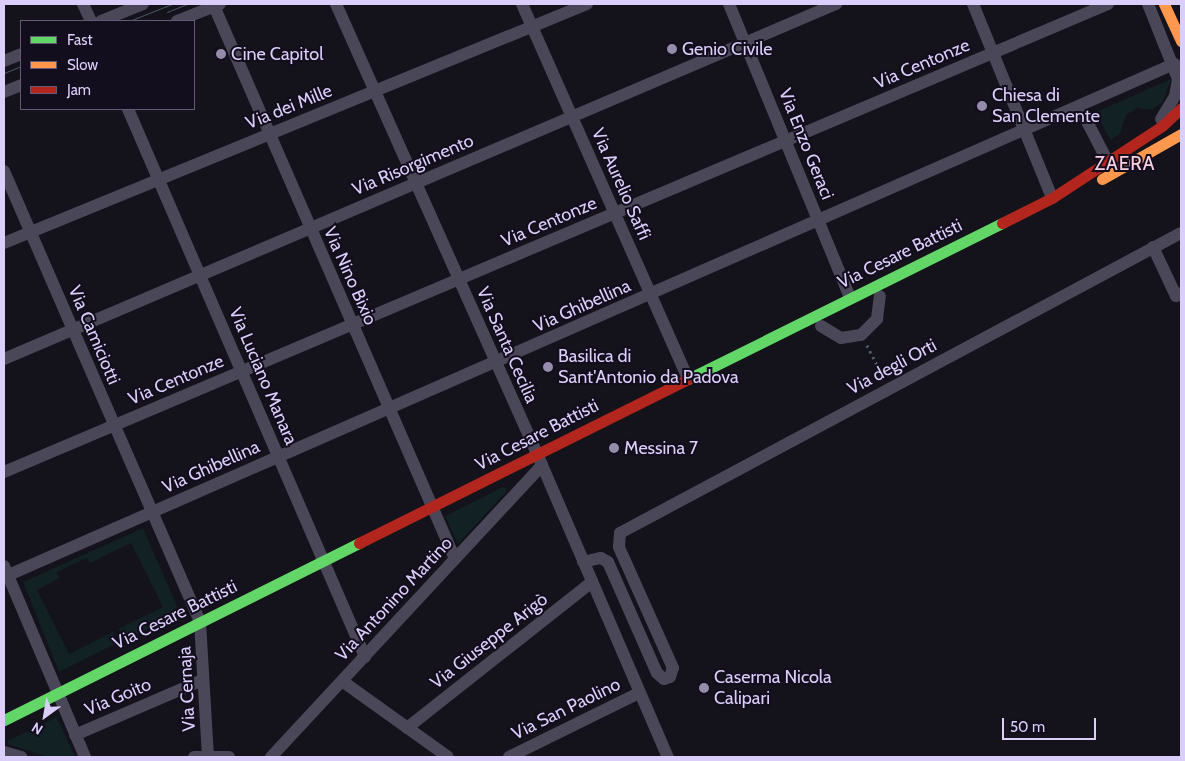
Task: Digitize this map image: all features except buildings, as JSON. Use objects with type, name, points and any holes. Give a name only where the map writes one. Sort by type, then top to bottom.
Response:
[{"type":"main road","points":[[1164,4],[1181,41]]},
{"type":"main road","name":"Via Cesare Battisti","points":[[540,459],[688,378],[1052,198],[1170,120],[1181,108]]},
{"type":"main road","name":"Via Cesare Battisti","points":[[4,731],[59,698],[540,459],[821,326],[880,296],[1102,179],[1126,159],[1181,126]]},
{"type":"main road","points":[[1102,179],[1181,134]]},
{"type":"main road","name":"Via Cesare Battisti","points":[[4,720],[59,698]]},
{"type":"street","points":[[83,4],[91,20]]},
{"type":"street","points":[[104,20],[144,4]]},
{"type":"street","name":"Via Santa Cecilia","points":[[336,4],[540,459],[668,757]]},
{"type":"street","name":"Via Aurelio Saffi","points":[[522,4],[688,378]]},
{"type":"street","name":"Via dei Mille","points":[[4,244],[587,4]]},
{"type":"street","name":"Via Enzo Geraci","points":[[729,4],[850,298]]},
{"type":"street","name":"Via Risorgimento","points":[[4,359],[836,4]]},
{"type":"street","points":[[973,4],[1052,198]]},
{"type":"street","name":"Via Centonze","points":[[4,472],[1108,4]]},
{"type":"street","points":[[1143,137],[1163,117],[1175,96],[1178,79],[1174,64],[1148,4]]},
{"type":"street","points":[[1152,4],[1170,16]]},
{"type":"street","points":[[180,20],[217,5]]},
{"type":"street","name":"Via Nino Bixio","points":[[217,5],[270,134],[455,559]]},
{"type":"street","points":[[4,61],[20,54]]},
{"type":"street","name":"Via Ghibellina","points":[[5,573],[152,512],[651,295],[1080,108],[1174,64]]},
{"type":"street","points":[[4,92],[20,85]]},
{"type":"street","points":[[1080,108],[1107,160]]},
{"type":"street","name":"Via Luciano Manara","points":[[128,110],[365,656]]},
{"type":"street","name":"Via Camiciotti","points":[[4,171],[152,512],[200,628]]},
{"type":"street","name":"Via degli Orti","points":[[584,562],[601,558],[608,562],[657,673],[664,679],[670,676],[673,668],[619,547],[620,533],[1181,233]]},
{"type":"street","points":[[1152,247],[1178,294]]},
{"type":"street","points":[[821,326],[841,338],[861,335],[877,319],[880,296]]},
{"type":"street","name":"Via Antonino Martino","points":[[272,757],[455,559],[540,459]]},
{"type":"street","points":[[5,573],[85,757]]},
{"type":"street","name":"Via Giuseppe Arigò","points":[[407,728],[592,582]]},
{"type":"street","name":"Via Cernaja","points":[[200,628],[208,755]]},
{"type":"street","name":"Via Goito","points":[[75,735],[203,680]]},
{"type":"street","points":[[342,681],[448,757]]},
{"type":"street","name":"Via San Paolino","points":[[509,757],[639,693]]},
{"type":"street","points":[[4,752],[20,757]]},
{"type":"street","points":[[194,757],[208,755],[230,757]]},
{"type":"path","points":[[861,335],[889,389]]},
{"type":"shaded area","points":[[1171,79],[1163,102],[1151,110],[1137,108],[1126,115],[1120,134],[1110,140],[1096,112]]},
{"type":"shaded area","points":[[503,487],[507,488],[506,492],[458,544],[445,516]]},
{"type":"shaded area","points":[[143,528],[180,613],[130,638],[124,637],[118,629],[163,607],[131,543],[90,563],[87,558],[57,572],[60,578],[37,590],[69,654],[113,632],[117,643],[59,672],[23,582]]},
{"type":"shaded area","points":[[57,717],[75,757],[48,757],[8,744],[7,741]]},
{"type":"tram line","points":[[132,20],[172,4]]},
{"type":"tram line","points":[[167,12],[187,4]]},
{"type":"tram line","points":[[4,73],[20,66]]},
{"type":"traffic: fast","points":[[688,379],[1002,223]]},
{"type":"traffic: fast","points":[[4,720],[359,543]]},
{"type":"traffic: slow","points":[[1164,4],[1181,41]]},
{"type":"traffic: slow","points":[[1102,179],[1181,134]]},
{"type":"traffic: jam","points":[[1002,223],[1052,198],[1162,126],[1181,108]]},
{"type":"traffic: jam","points":[[359,543],[688,379]]},
{"type":"place","name":"Genio Civile","points":[[672,49]]},
{"type":"place","name":"Cine Capitol","points":[[221,54]]},
{"type":"place","name":"Chiesa di San Clemente","points":[[982,106]]},
{"type":"place","name":"Basilica di Sant'Antonio da Padova","points":[[548,367]]},
{"type":"place","name":"Messina 7","points":[[614,448]]},
{"type":"place","name":"Caserma Nicola Calipari","points":[[704,688]]},
{"type":"district","name":"ZAERA","points":[[1125,164]]}]
